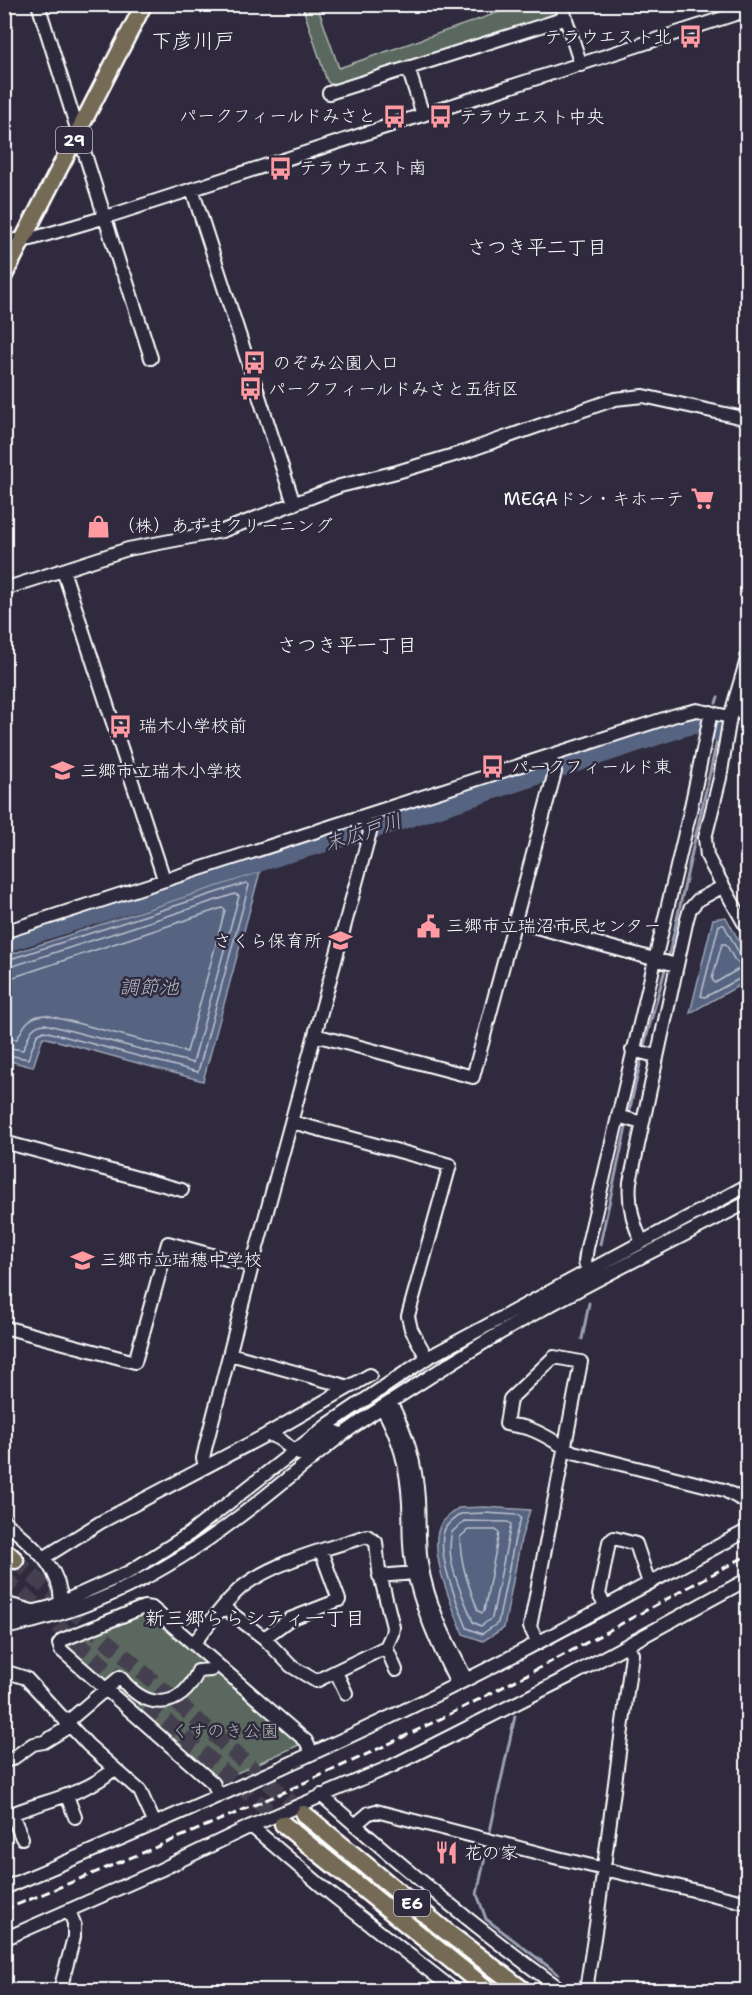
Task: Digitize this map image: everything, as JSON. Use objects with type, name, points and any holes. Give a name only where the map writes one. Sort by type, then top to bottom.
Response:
[{"type":"highway","name":"E6","points":[[304,1814],[522,1990]]},
{"type":"highway","name":"E6","points":[[283,1824],[488,1990]]},
{"type":"main road","name":"29","points":[[4,276],[144,4]]},
{"type":"street","points":[[38,4],[121,269],[152,358]]},
{"type":"street","points":[[561,4],[581,65]]},
{"type":"street","points":[[4,241],[10,239],[23,241],[106,217],[581,65],[742,9]]},
{"type":"street","points":[[329,93],[566,18]]},
{"type":"street","points":[[408,68],[423,115]]},
{"type":"street","points":[[192,189],[294,504]]},
{"type":"street","points":[[4,589],[129,549],[222,531],[340,486],[473,449],[580,410],[625,397],[653,398],[747,419]]},
{"type":"street","points":[[63,570],[164,879]]},
{"type":"street","points":[[747,656],[740,716],[720,778],[705,838],[707,856],[747,930]]},
{"type":"street","points":[[4,932],[164,879],[367,825],[553,763],[676,715],[697,710],[740,716]]},
{"type":"street","points":[[588,1270],[585,1262],[586,1248],[689,816],[711,712]]},
{"type":"street","points":[[315,1035],[473,1077],[553,763]]},
{"type":"street","points":[[205,1467],[203,1458],[315,1035],[367,825]]},
{"type":"street","points":[[642,1242],[632,1218],[629,1199],[637,1122],[652,1055],[673,964],[690,909],[698,900],[722,887]]},
{"type":"street","points":[[514,921],[673,964]]},
{"type":"street","points":[[632,1050],[652,1055]]},
{"type":"street","points":[[618,1116],[637,1122]]},
{"type":"street","points":[[292,1122],[450,1165],[408,1316],[411,1329],[427,1358]]},
{"type":"street","points":[[4,1142],[182,1190]]},
{"type":"street","points":[[4,1628],[60,1609],[162,1553],[329,1424],[427,1358],[747,1185]]},
{"type":"street","points":[[4,1619],[34,1611],[81,1608],[124,1590],[186,1555],[237,1519],[303,1464],[358,1424],[508,1329],[747,1202]]},
{"type":"street","points":[[4,1327],[135,1362],[168,1243],[252,1266]]},
{"type":"street","points":[[230,1354],[349,1387]]},
{"type":"street","points":[[538,1643],[530,1628],[565,1448],[581,1362],[554,1357],[510,1399],[506,1424],[530,1428],[565,1448],[573,1452],[724,1490],[747,1503]]},
{"type":"street","points":[[45,1557],[101,1522],[266,1435],[370,1375]]},
{"type":"street","points":[[386,1405],[404,1461],[414,1573],[430,1625],[461,1681]]},
{"type":"street","points":[[386,1405],[402,1423],[413,1461],[418,1500],[421,1564],[428,1593],[461,1681]]},
{"type":"street","points":[[266,1435],[274,1435],[299,1454],[336,1432],[358,1424]]},
{"type":"street","points":[[4,1521],[45,1557],[60,1587],[60,1609]]},
{"type":"street","points":[[6,1885],[155,1824],[312,1753],[538,1643],[747,1530]]},
{"type":"street","points":[[193,1644],[223,1607],[240,1589],[262,1574],[367,1536],[376,1542],[380,1576],[393,1627],[386,1647],[316,1682],[291,1666],[264,1638],[223,1607]]},
{"type":"street","points":[[606,1606],[599,1594],[609,1542],[614,1538],[636,1544],[649,1583]]},
{"type":"street","points":[[264,1638],[290,1619],[339,1600],[321,1551]]},
{"type":"street","points":[[380,1576],[414,1573]]},
{"type":"street","points":[[4,1939],[251,1826],[392,1766],[481,1723],[747,1579]]},
{"type":"street","points":[[4,1603],[34,1611]]},
{"type":"street","points":[[219,1795],[213,1783],[61,1650],[59,1644],[62,1640],[144,1607],[152,1608],[306,1741],[312,1753]]},
{"type":"street","points":[[586,1990],[632,1654],[627,1645]]},
{"type":"street","points":[[386,1647],[396,1670]]},
{"type":"street","points":[[4,1761],[12,1759],[33,1744],[44,1742],[68,1724],[120,1677],[130,1690],[142,1698],[169,1700],[180,1696],[187,1690],[198,1671],[211,1670],[216,1663]]},
{"type":"street","points":[[4,1671],[26,1678],[68,1724],[140,1791],[155,1824]]},
{"type":"street","points":[[336,1672],[346,1693]]},
{"type":"street","points":[[22,1838],[8,1816],[67,1796],[107,1776],[114,1769]]},
{"type":"street","points":[[321,1795],[473,1923],[562,1990]]},
{"type":"street","points":[[67,1796],[75,1817]]},
{"type":"street","points":[[356,1826],[369,1813],[376,1812],[747,1903]]},
{"type":"street","points":[[251,1826],[331,1894],[454,1990]]},
{"type":"street","points":[[60,1990],[74,1937],[74,1923],[69,1911]]},
{"type":"green space","points":[[302,5],[317,5],[339,68],[520,5],[554,5],[558,15],[332,86],[327,81]]},
{"type":"green space","name":"くすのき公園","points":[[144,1612],[150,1613],[299,1741],[299,1745],[219,1781],[66,1647],[67,1643]]},
{"type":"water","name":"調節池","points":[[260,872],[203,1081],[43,1037],[33,1067],[5,1060],[5,956]]},
{"type":"water","points":[[726,917],[747,956],[747,981],[690,1013],[713,919]]},
{"type":"water","points":[[458,1508],[530,1510],[521,1539],[504,1628],[483,1641],[463,1634],[443,1579],[439,1563],[437,1535],[444,1520]]},
{"type":"waterway","points":[[716,703],[718,697]]},
{"type":"waterway","name":"末広戸川","points":[[4,943],[280,855],[382,826],[694,723],[719,732]]},
{"type":"waterway","points":[[668,959],[719,732]]},
{"type":"waterway","points":[[643,1049],[666,966]]},
{"type":"waterway","points":[[628,1116],[642,1056]]},
{"type":"waterway","points":[[600,1244],[627,1123]]},
{"type":"waterway","points":[[582,1339],[589,1303]]},
{"type":"waterway","points":[[489,1836],[515,1716]]},
{"type":"waterway","points":[[488,1843],[477,1894],[486,1919],[558,1974]]},
{"type":"tunnel","points":[[15,1560],[304,1814]]},
{"type":"tunnel","points":[[4,1578],[283,1824]]},
{"type":"railway","points":[[4,1910],[230,1816],[397,1740],[527,1675],[748,1555]]},
{"type":"place","name":"テラウエスト北","points":[[690,37]]},
{"type":"place","name":"パークフィールドみさと","points":[[394,116]]},
{"type":"place","name":"テラウエスト中央","points":[[441,117]]},
{"type":"place","name":"テラウエスト南","points":[[281,168]]},
{"type":"place","name":"のぞみ公園入口","points":[[255,363]]},
{"type":"place","name":"パークフィールドみさと五街区","points":[[250,389]]},
{"type":"place","name":"MEGAドン・キホーテ","points":[[702,499]]},
{"type":"place","name":"（株）あずまクリーニング","points":[[99,526]]},
{"type":"place","name":"瑞木小学校前","points":[[121,726]]},
{"type":"place","name":"パークフィールド東","points":[[493,767]]},
{"type":"place","name":"三郷市立瑞木小学校","points":[[62,771]]},
{"type":"place","name":"三郷市立瑞沼市民センター","points":[[428,926]]},
{"type":"place","name":"さくら保育所","points":[[340,941]]},
{"type":"place","name":"三郷市立瑞穂中学校","points":[[82,1260]]},
{"type":"place","name":"花の家","points":[[446,1853]]},
{"type":"district","name":"下彦川戸","points":[[193,41]]},
{"type":"district","name":"さつき平二丁目","points":[[537,247]]},
{"type":"district","name":"さつき平一丁目","points":[[347,645]]},
{"type":"district","name":"新三郷ららシティ一丁目","points":[[255,1618]]}]
